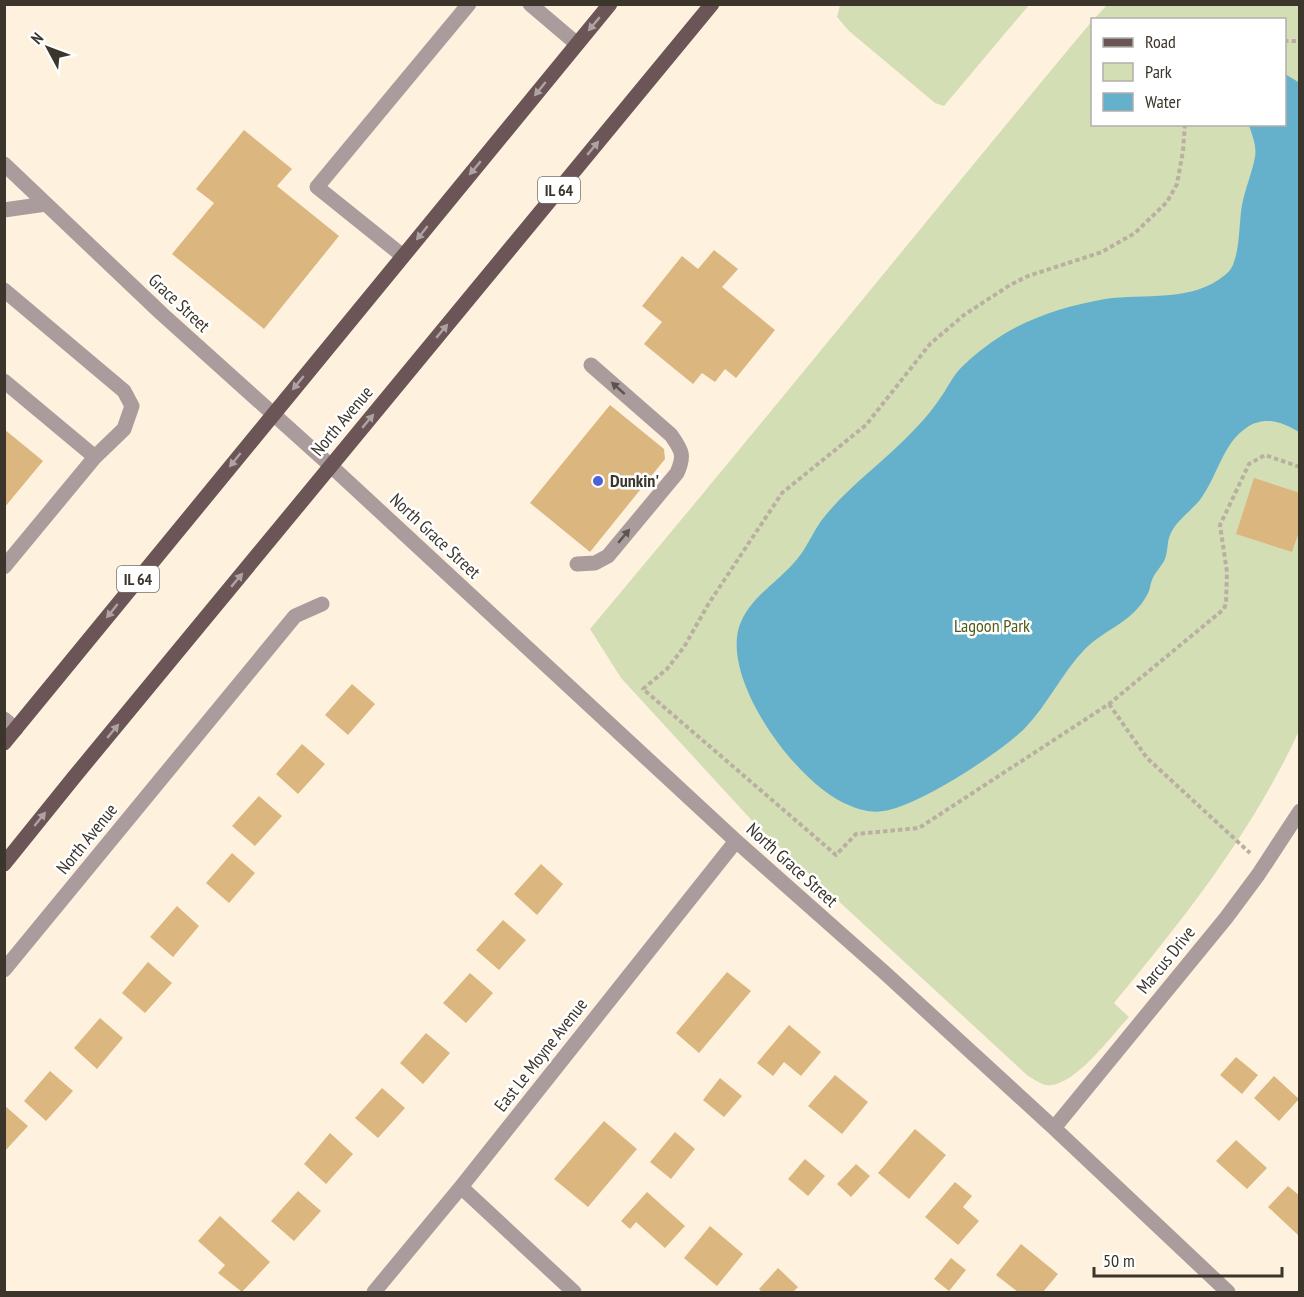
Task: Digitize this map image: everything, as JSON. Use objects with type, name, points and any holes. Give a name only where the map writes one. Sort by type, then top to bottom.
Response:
[{"type":"main road","name":"IL 64","points":[[4,743],[10,724],[272,415],[610,4]]},
{"type":"main road","name":"North Avenue","points":[[4,864],[712,4]]},
{"type":"street","points":[[403,256],[317,187],[469,4]]},
{"type":"street","points":[[530,4],[577,44]]},
{"type":"street","name":"Grace Street","points":[[4,164],[162,314],[331,466]]},
{"type":"street","points":[[4,210],[46,204]]},
{"type":"street","points":[[4,290],[124,391],[132,406],[124,429],[95,457],[4,567]]},
{"type":"street","points":[[577,564],[595,563],[608,556],[677,473],[682,460],[681,448],[671,435],[591,364]]},
{"type":"street","points":[[4,381],[95,457]]},
{"type":"street","name":"North Grace Street","points":[[331,466],[736,841],[894,981],[1054,1128],[1224,1291]]},
{"type":"street","name":"North Avenue","points":[[4,970],[295,616],[322,604]]},
{"type":"street","name":"Marcus Drive","points":[[1054,1128],[1226,918],[1299,812]]},
{"type":"street","name":"East Le Moyne Avenue","points":[[374,1293],[736,841]]},
{"type":"street","points":[[461,1187],[574,1293]]},
{"type":"path","points":[[1185,126],[1178,184],[1167,202],[1135,233],[1102,252],[1028,276],[1010,285],[964,315],[930,344],[866,425],[782,493],[709,603],[684,647],[667,669],[643,689],[836,855],[856,834],[918,828],[1109,704],[1224,609],[1227,572],[1220,525],[1249,464],[1265,456],[1299,467]]},
{"type":"path","points":[[1109,704],[1147,758],[1264,865]]},
{"type":"green space","points":[[840,4],[1029,5],[944,106],[935,103],[849,31],[837,17]]},
{"type":"green space","name":"Lagoon Park","points":[[1107,5],[1299,5],[1299,731],[1260,805],[1216,873],[1114,1003],[1129,1017],[1091,1060],[1079,1070],[1057,1084],[1046,1085],[1028,1076],[756,825],[621,678],[590,629],[1091,22],[1091,126],[1286,126],[1286,18],[1095,18]]},
{"type":"water","points":[[1286,75],[1300,83],[1299,432],[1280,423],[1266,421],[1253,424],[1238,435],[1226,451],[1202,497],[1173,530],[1165,559],[1153,577],[1148,593],[1141,604],[1127,619],[1085,649],[1033,719],[998,751],[936,790],[897,808],[879,812],[867,811],[851,806],[831,795],[810,778],[789,756],[770,731],[754,704],[742,676],[737,650],[739,627],[744,616],[757,598],[798,558],[821,521],[835,504],[903,441],[934,406],[958,371],[992,342],[1028,322],[1079,304],[1120,297],[1167,295],[1198,290],[1228,273],[1236,255],[1242,205],[1255,157],[1255,145],[1249,126],[1286,126]]},
{"type":"building","points":[[244,130],[292,169],[277,186],[339,236],[264,329],[172,254],[214,203],[196,189]]},
{"type":"building","points":[[714,250],[738,269],[722,287],[775,330],[736,378],[725,369],[715,382],[702,373],[693,384],[644,344],[662,322],[642,306],[682,256],[698,269]]},
{"type":"building","name":"Dunkin'","points":[[610,405],[664,449],[665,459],[590,552],[530,503]]},
{"type":"building","points":[[4,429],[43,461],[4,508]]},
{"type":"building","points":[[1254,478],[1300,493],[1300,529],[1292,552],[1236,534]]},
{"type":"building","points":[[352,684],[375,704],[348,735],[325,715]]},
{"type":"building","points":[[302,744],[325,764],[298,794],[276,774]]},
{"type":"building","points":[[259,796],[282,816],[255,846],[232,826]]},
{"type":"building","points":[[232,853],[255,873],[229,903],[206,883]]},
{"type":"building","points":[[541,864],[563,884],[537,915],[514,894]]},
{"type":"building","points":[[177,906],[199,926],[173,957],[150,937]]},
{"type":"building","points":[[503,920],[526,940],[499,970],[476,950]]},
{"type":"building","points":[[148,962],[172,983],[145,1013],[122,993]]},
{"type":"building","points":[[727,972],[751,991],[699,1053],[676,1033]]},
{"type":"building","points":[[470,973],[493,993],[466,1023],[443,1003]]},
{"type":"building","points":[[100,1018],[123,1038],[97,1069],[74,1048]]},
{"type":"building","points":[[789,1025],[821,1052],[801,1076],[784,1062],[773,1076],[757,1063]]},
{"type":"building","points":[[426,1033],[450,1053],[423,1084],[400,1063]]},
{"type":"building","points":[[1236,1057],[1258,1075],[1242,1094],[1220,1075]]},
{"type":"building","points":[[50,1071],[73,1091],[46,1121],[24,1101]]},
{"type":"building","points":[[835,1075],[868,1102],[842,1134],[808,1106]]},
{"type":"building","points":[[1274,1076],[1299,1099],[1279,1121],[1254,1098]]},
{"type":"building","points":[[720,1078],[742,1096],[724,1117],[703,1100]]},
{"type":"building","points":[[382,1088],[405,1108],[378,1138],[355,1118]]},
{"type":"building","points":[[4,1105],[28,1126],[4,1152]]},
{"type":"building","points":[[604,1121],[637,1149],[588,1207],[554,1179]]},
{"type":"building","points":[[915,1129],[946,1155],[909,1199],[878,1173]]},
{"type":"building","points":[[675,1132],[695,1149],[671,1179],[650,1162]]},
{"type":"building","points":[[330,1133],[353,1154],[326,1184],[304,1164]]},
{"type":"building","points":[[1236,1140],[1267,1168],[1247,1189],[1216,1161]]},
{"type":"building","points":[[805,1159],[825,1176],[808,1196],[788,1179]]},
{"type":"building","points":[[856,1164],[870,1176],[851,1197],[837,1184]]},
{"type":"building","points":[[955,1182],[972,1196],[963,1207],[979,1221],[958,1245],[925,1217]]},
{"type":"building","points":[[1288,1186],[1300,1196],[1298,1235],[1268,1207]]},
{"type":"building","points":[[298,1191],[321,1211],[294,1241],[271,1221]]},
{"type":"building","points":[[647,1192],[685,1226],[665,1248],[636,1222],[630,1229],[621,1221]]},
{"type":"building","points":[[220,1216],[270,1262],[242,1292],[218,1273],[225,1265],[198,1241]]},
{"type":"building","points":[[710,1226],[743,1254],[717,1286],[684,1258]]},
{"type":"building","points":[[1021,1244],[1058,1274],[1043,1292],[1018,1292],[996,1275]]},
{"type":"building","points":[[951,1258],[966,1270],[949,1291],[934,1279]]},
{"type":"building","points":[[778,1268],[798,1287],[793,1292],[762,1292],[759,1289]]},
{"type":"place","name":"Dunkin'","points":[[598,481]]}]
